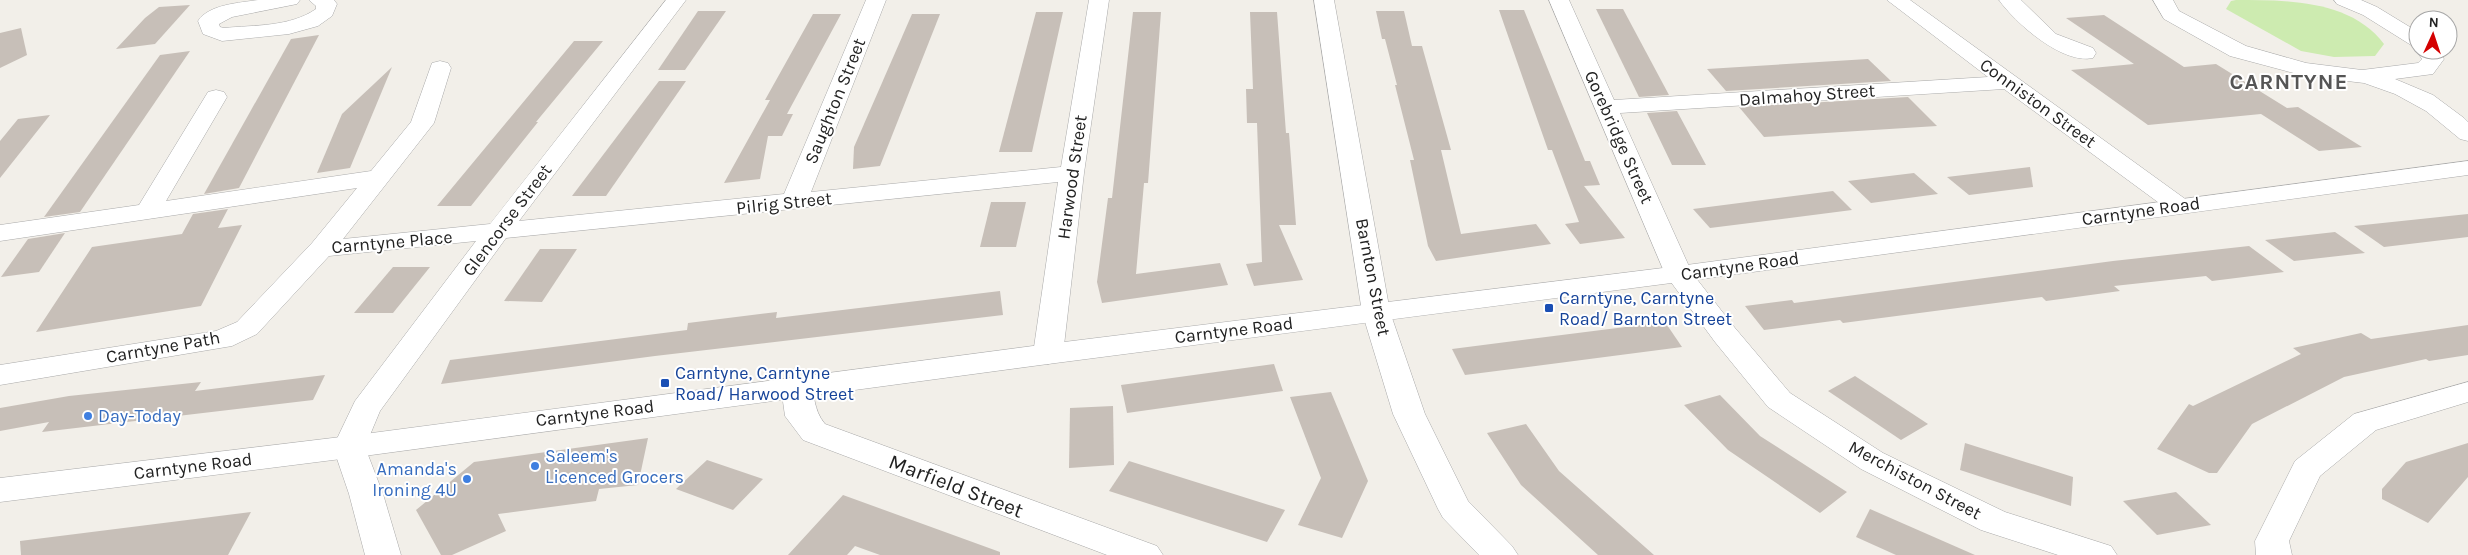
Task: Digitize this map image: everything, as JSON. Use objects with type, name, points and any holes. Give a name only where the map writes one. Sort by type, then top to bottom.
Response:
[{"type":"street","points":[[290,0],[226,12],[208,22],[210,30],[222,34],[289,28],[311,22],[325,12],[327,4],[319,0]]},
{"type":"street","name":"Glencorse Street","points":[[349,447],[366,408],[497,232],[676,0]]},
{"type":"street","name":"Saughton Street","points":[[794,202],[876,0]]},
{"type":"street","name":"Harwood Street","points":[[1048,354],[1072,173],[1099,0]]},
{"type":"street","name":"Barnton Street","points":[[1324,0],[1376,312],[1409,414],[1455,509],[1500,555]]},
{"type":"street","name":"Gorebridge Street","points":[[1559,0],[1679,274]]},
{"type":"street","name":"Conniston Street","points":[[1897,0],[2179,206]]},
{"type":"street","points":[[2008,0],[2049,38],[2085,53]]},
{"type":"street","points":[[2163,0],[2171,16],[2238,51],[2305,69],[2362,77],[2405,89],[2436,106],[2468,134]]},
{"type":"street","points":[[2344,0],[2370,11],[2408,35]]},
{"type":"street","points":[[2362,77],[2426,60],[2453,100],[2468,110]]},
{"type":"street","name":"Carntyne Place","points":[[321,249],[422,123],[440,68]]},
{"type":"street","name":"Dalmahoy Street","points":[[1606,107],[2009,82]]},
{"type":"street","points":[[147,212],[216,97]]},
{"type":"street","name":"Carntyne Road","points":[[0,490],[349,447],[1048,354],[1679,274],[2468,168]]},
{"type":"street","name":"Pilrig Street","points":[[497,232],[1072,173]]},
{"type":"street","points":[[0,233],[380,177]]},
{"type":"street","name":"Carntyne Place","points":[[321,249],[497,232]]},
{"type":"street","name":"Carntyne Path","points":[[0,375],[222,339],[248,328],[321,249]]},
{"type":"street","name":"Merchiston Street","points":[[1679,274],[1725,335],[1779,400],[1872,461],[1993,521],[2099,555]]},
{"type":"street","name":"Marfield Street","points":[[796,387],[801,416],[814,432],[1146,555]]},
{"type":"street","points":[[2274,555],[2272,541],[2306,469],[2365,422],[2468,392]]},
{"type":"street","points":[[349,447],[366,494],[383,555]]},
{"type":"green space","points":[[2231,1],[2297,2],[2336,11],[2370,29],[2384,44],[2375,56],[2334,57],[2301,51],[2226,9]]},
{"type":"building","points":[[190,5],[155,44],[116,49],[145,18],[159,7]]},
{"type":"building","points":[[1596,9],[1623,9],[1669,95],[1639,97]]},
{"type":"building","points":[[1499,10],[1524,10],[1585,161],[1590,161],[1600,185],[1584,186],[1625,238],[1580,244],[1565,224],[1579,222],[1552,150],[1548,150]]},
{"type":"building","points":[[698,11],[726,11],[685,70],[658,70]]},
{"type":"building","points":[[1376,11],[1404,11],[1412,46],[1422,46],[1451,150],[1441,150],[1461,234],[1536,224],[1551,244],[1436,261],[1428,246],[1410,160],[1414,160],[1395,85],[1397,85],[1385,39],[1382,39]]},
{"type":"building","points":[[1036,12],[1063,12],[1032,152],[999,152]]},
{"type":"building","points":[[1133,12],[1161,12],[1148,183],[1144,183],[1136,274],[1220,263],[1228,285],[1102,303],[1097,282],[1108,198],[1112,198]]},
{"type":"building","points":[[1250,12],[1277,12],[1286,133],[1289,133],[1296,225],[1279,225],[1303,280],[1254,286],[1246,264],[1262,262],[1257,123],[1247,123],[1246,89],[1253,89]]},
{"type":"building","points":[[813,14],[841,14],[787,114],[793,114],[782,136],[768,136],[760,179],[724,183],[770,100],[765,100]]},
{"type":"building","points":[[912,14],[940,14],[880,166],[853,169],[854,147]]},
{"type":"building","points":[[2104,15],[2184,67],[2216,64],[2287,108],[2298,107],[2362,147],[2319,151],[2261,114],[2148,125],[2071,70],[2134,64],[2066,18]]},
{"type":"building","points":[[21,28],[27,55],[0,68],[0,33]]},
{"type":"building","points":[[319,35],[239,188],[204,194],[291,39]]},
{"type":"building","points":[[574,41],[603,41],[536,122],[538,122],[471,206],[437,206]]},
{"type":"building","points":[[190,51],[80,212],[44,217],[160,55]]},
{"type":"building","points":[[1868,59],[1891,81],[1726,91],[1707,69]]},
{"type":"building","points":[[392,67],[350,168],[317,173],[342,114]]},
{"type":"building","points":[[659,81],[686,81],[606,196],[572,196]]},
{"type":"building","points":[[1908,97],[1937,126],[1764,137],[1739,107]]},
{"type":"building","points":[[1677,111],[1706,165],[1672,165],[1647,113]]},
{"type":"building","points":[[50,115],[0,178],[0,141],[18,119]]},
{"type":"building","points":[[2030,167],[2033,187],[1969,195],[1947,177]]},
{"type":"building","points":[[1914,173],[1938,194],[1871,203],[1848,181]]},
{"type":"building","points":[[1833,191],[1852,210],[1710,228],[1693,209]]},
{"type":"building","points":[[991,202],[1026,202],[1016,247],[980,247]]},
{"type":"building","points":[[228,209],[218,228],[242,225],[201,306],[36,332],[92,247],[182,234],[193,214]]},
{"type":"building","points":[[2468,214],[2468,237],[2384,247],[2354,226]]},
{"type":"building","points":[[2335,232],[2365,253],[2294,261],[2265,240]]},
{"type":"building","points":[[65,233],[39,272],[1,277],[28,239]]},
{"type":"building","points":[[2249,246],[2284,272],[2212,281],[2206,276],[2114,286],[2120,291],[2046,301],[2042,297],[1843,323],[1840,320],[1764,330],[1745,306],[1792,300],[1794,303],[2113,261]]},
{"type":"building","points":[[540,249],[577,249],[542,302],[504,301]]},
{"type":"building","points":[[393,267],[430,267],[393,313],[354,313]]},
{"type":"building","points":[[1000,291],[1003,315],[655,356],[441,384],[450,360],[687,330],[688,323],[777,312],[776,318]]},
{"type":"building","points":[[1665,322],[1682,347],[1465,375],[1452,349]]},
{"type":"building","points":[[2468,325],[2468,355],[2429,361],[2426,359],[2344,377],[2252,424],[2217,473],[2209,473],[2157,449],[2189,404],[2193,406],[2301,354],[2293,348],[2361,333],[2371,339]]},
{"type":"building","points":[[1274,364],[1283,391],[1127,413],[1121,385]]},
{"type":"building","points":[[325,375],[313,400],[42,432],[49,422],[0,431],[0,408],[69,396],[201,382],[195,391]]},
{"type":"building","points":[[1855,376],[1928,424],[1901,440],[1828,391]]},
{"type":"building","points":[[1331,392],[1368,481],[1342,538],[1298,525],[1321,478],[1290,397]]},
{"type":"building","points":[[1720,395],[1760,436],[1847,492],[1820,513],[1728,450],[1684,405]]},
{"type":"building","points":[[1113,406],[1114,465],[1069,468],[1070,408]]},
{"type":"building","points":[[1526,424],[1559,471],[1654,555],[1598,555],[1521,485],[1487,433]]},
{"type":"building","points":[[648,438],[638,485],[599,489],[596,501],[498,514],[506,531],[452,555],[441,555],[416,510],[474,462]]},
{"type":"building","points":[[1965,443],[2073,477],[2071,506],[1960,470]]},
{"type":"building","points":[[2468,443],[2468,477],[2428,523],[2382,499],[2382,489],[2406,462]]},
{"type":"building","points":[[707,460],[763,479],[733,510],[676,489]]},
{"type":"building","points":[[1129,461],[1285,510],[1267,542],[1109,491]]},
{"type":"building","points":[[2176,492],[2211,525],[2157,535],[2123,501]]},
{"type":"building","points":[[843,495],[1000,552],[1000,555],[880,555],[855,546],[847,555],[788,555]]},
{"type":"building","points":[[1870,509],[1975,555],[1896,555],[1856,537]]},
{"type":"building","points":[[251,512],[228,555],[21,555],[20,541]]},
{"type":"place","name":"Carntyne, Carntyne Road/ Barnton Street","points":[[1549,308]]},
{"type":"place","name":"Carntyne, Carntyne Road/ Harwood Street","points":[[665,383]]},
{"type":"place","name":"Day-Today","points":[[88,416]]},
{"type":"place","name":"Saleem's Licenced Grocers","points":[[535,466]]},
{"type":"place","name":"Amanda's Ironing 4U","points":[[467,479]]},
{"type":"district","name":"CARNTYNE","points":[[2289,81]]}]
